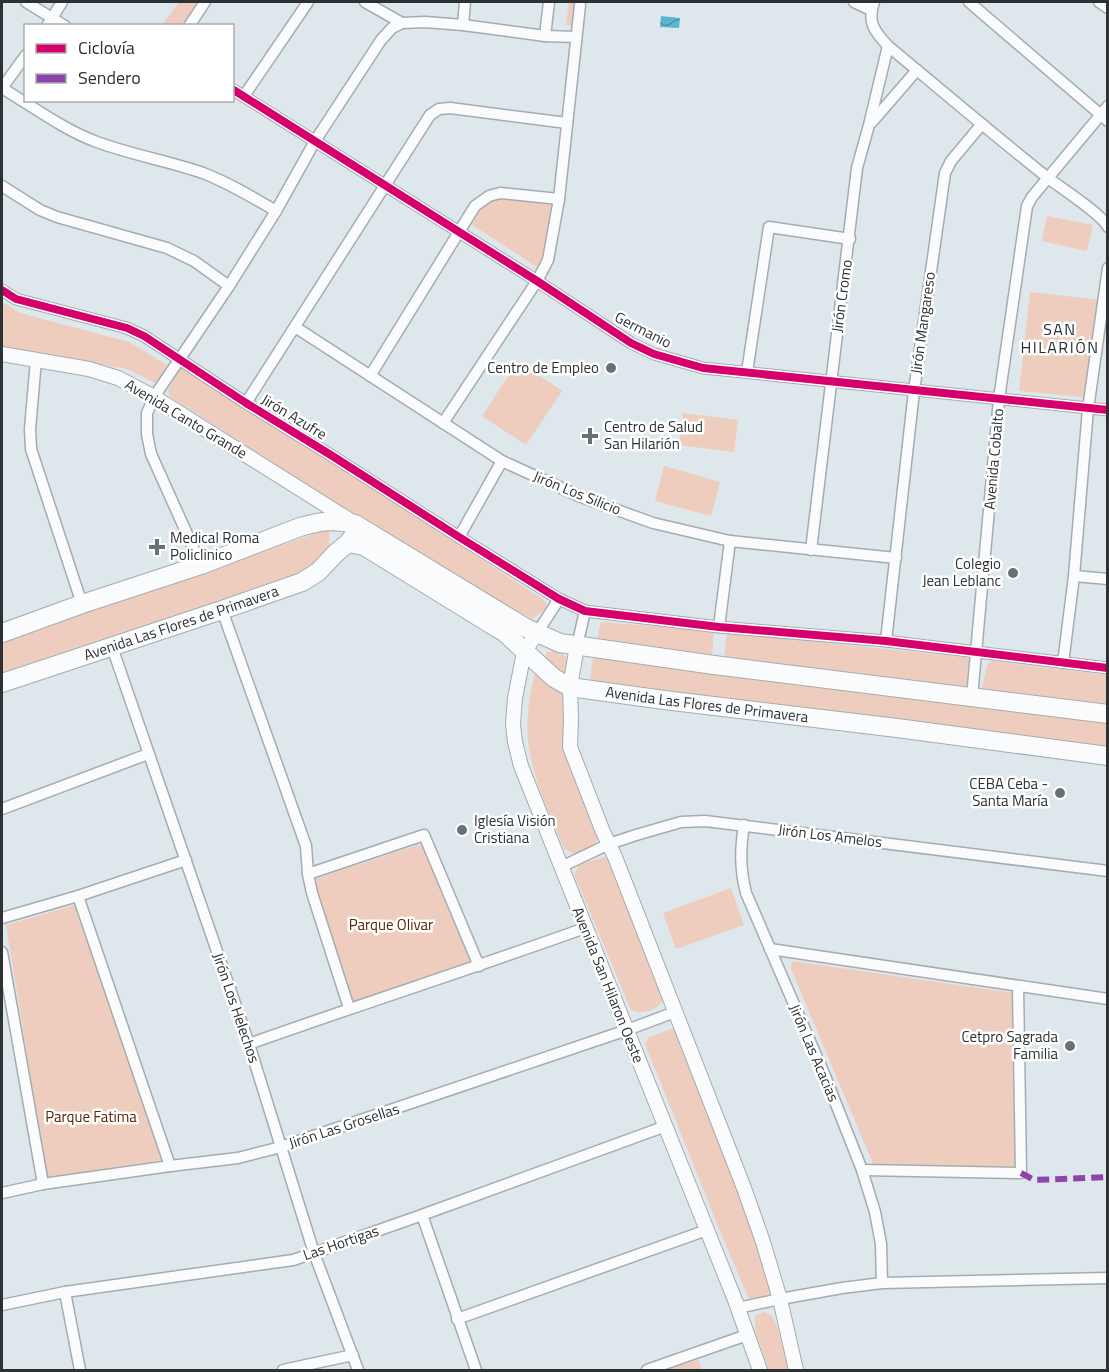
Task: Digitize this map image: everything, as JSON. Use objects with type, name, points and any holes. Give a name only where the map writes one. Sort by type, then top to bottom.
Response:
[{"type":"main road","points":[[2,633],[201,565],[313,523],[339,520],[355,524],[526,628],[560,643],[1107,714]]},
{"type":"main road","name":"Avenida Las Flores de Primavera","points":[[2,683],[302,582],[318,572],[348,543],[354,536],[355,524]]},
{"type":"main road","name":"Avenida Las Flores de Primavera","points":[[348,543],[363,546],[504,632],[554,678],[570,687],[1107,756]]},
{"type":"street","points":[[26,2],[50,22],[62,2]]},
{"type":"street","points":[[190,24],[205,2]]},
{"type":"street","points":[[244,96],[308,2]]},
{"type":"street","points":[[365,2],[402,23]]},
{"type":"street","points":[[462,25],[465,2]]},
{"type":"street","points":[[545,36],[549,2]]},
{"type":"street","points":[[854,2],[873,6],[872,22],[877,34],[888,46],[1098,216],[1107,227]]},
{"type":"street","points":[[969,2],[980,7],[1103,119]]},
{"type":"street","points":[[1099,2],[1107,8]]},
{"type":"street","points":[[443,423],[537,281],[548,260],[559,199],[580,5]]},
{"type":"street","points":[[201,565],[151,454],[147,434],[147,413],[154,397],[229,286],[276,211],[315,141],[381,40],[392,27],[402,23],[425,22],[545,36],[576,37]]},
{"type":"street","name":"Jirón Cromo","points":[[811,550],[857,168],[870,125],[888,46]]},
{"type":"street","points":[[24,58],[2,88],[24,101]]},
{"type":"street","points":[[870,125],[917,70]]},
{"type":"street","name":"Germanio","points":[[234,90],[603,325],[654,354],[703,368],[1107,410]]},
{"type":"street","points":[[25,102],[97,142],[200,172],[223,181],[276,211]]},
{"type":"street","name":"Avenida Cobalto","points":[[972,698],[999,399],[1027,206],[1047,177],[1103,119],[1107,106]]},
{"type":"street","points":[[246,403],[430,115],[439,109],[450,108],[567,123]]},
{"type":"street","name":"Jirón Mangareso","points":[[886,641],[914,391],[945,173],[951,161],[982,124]]},
{"type":"street","points":[[2,186],[40,210],[57,217],[168,248],[194,261],[229,286]]},
{"type":"street","points":[[370,376],[475,206],[489,196],[500,193],[559,199]]},
{"type":"street","points":[[747,372],[769,226],[850,239]]},
{"type":"street","points":[[1063,663],[1074,576],[1088,409],[1107,268]]},
{"type":"street","name":"Jirón Azufre","points":[[2,290],[16,299],[127,328],[144,336],[459,537],[559,599],[585,611],[719,627],[886,641],[1107,668]]},
{"type":"street","name":"Jirón Los Silicio","points":[[295,327],[502,461],[581,497],[653,523],[730,541],[896,558]]},
{"type":"street","name":"Avenida Canto Grande","points":[[2,354],[89,369],[118,378],[154,397],[355,524]]},
{"type":"street","points":[[36,360],[30,429],[31,449],[82,604]]},
{"type":"street","points":[[459,537],[502,461]]},
{"type":"street","points":[[719,627],[730,541]]},
{"type":"street","points":[[1074,576],[1107,579]]},
{"type":"street","name":"Avenida San Hilaron Oeste","points":[[559,599],[524,652],[514,698],[513,714],[515,742],[521,766],[738,1308],[760,1371]]},
{"type":"street","points":[[222,610],[306,846],[308,874],[315,903],[349,1008]]},
{"type":"street","points":[[585,611],[570,687],[570,747],[603,832],[615,856],[744,1188],[780,1299],[796,1371]]},
{"type":"street","name":"Jirón Los Helechos","points":[[112,647],[249,1044],[314,1253],[358,1371]]},
{"type":"street","points":[[2,809],[148,754]]},
{"type":"street","name":"Jirón Los Amelos","points":[[561,867],[609,844],[681,822],[705,821],[1107,871]]},
{"type":"street","name":"Jirón Las Acacias","points":[[744,825],[741,848],[742,875],[746,893],[825,1076],[862,1170],[875,1212],[881,1244],[882,1283]]},
{"type":"street","points":[[308,874],[424,835],[478,966]]},
{"type":"street","points":[[2,918],[78,896],[186,860]]},
{"type":"street","points":[[78,896],[170,1166]]},
{"type":"street","points":[[249,1044],[585,928]]},
{"type":"street","points":[[770,949],[1107,999]]},
{"type":"street","points":[[2,952],[43,1184]]},
{"type":"street","points":[[862,1170],[1021,1173],[1018,986]]},
{"type":"street","name":"Jirón Las Grosellas","points":[[2,1193],[43,1184],[238,1158],[281,1147],[675,1012]]},
{"type":"street","name":"Las Hortigas","points":[[2,1305],[65,1292],[293,1260],[666,1126]]},
{"type":"street","points":[[422,1215],[476,1371]]},
{"type":"street","points":[[457,1319],[707,1230]]},
{"type":"street","points":[[738,1308],[842,1288],[882,1283],[1107,1278]]},
{"type":"street","points":[[65,1292],[80,1371]]},
{"type":"street","points":[[647,1371],[747,1335]]},
{"type":"street","points":[[283,1371],[353,1355]]},
{"type":"green space","points":[[179,2],[197,2],[184,24],[163,24]]},
{"type":"green space","points":[[569,2],[585,2],[582,26],[566,25]]},
{"type":"green space","points":[[496,198],[562,202],[545,263],[537,267],[471,224],[486,202]]},
{"type":"green space","points":[[1047,216],[1093,225],[1087,251],[1042,241]]},
{"type":"green space","points":[[1030,292],[1101,300],[1092,398],[1019,391]]},
{"type":"green space","points":[[2,302],[20,313],[129,342],[167,365],[157,384],[127,369],[2,347]]},
{"type":"green space","points":[[518,361],[562,391],[526,445],[482,416]]},
{"type":"green space","points":[[187,366],[544,600],[548,607],[532,619],[426,561],[169,396],[168,390],[181,368]]},
{"type":"green space","points":[[683,413],[738,420],[734,452],[679,445]]},
{"type":"green space","points":[[664,466],[720,482],[711,516],[655,501]]},
{"type":"green space","points":[[328,529],[329,546],[324,557],[299,575],[2,676],[2,642]]},
{"type":"green space","points":[[601,622],[714,631],[712,658],[596,643]]},
{"type":"green space","points":[[727,633],[965,657],[969,660],[967,682],[964,689],[724,659]]},
{"type":"green space","points":[[555,650],[568,658],[571,666],[565,676],[545,659],[547,652]]},
{"type":"green space","points":[[593,657],[1107,720],[1107,751],[589,686]]},
{"type":"green space","points":[[992,661],[1107,675],[1107,708],[986,693],[982,688],[987,665]]},
{"type":"green space","points":[[535,673],[566,695],[568,715],[599,836],[590,848],[575,854],[564,849],[531,760],[528,719],[529,700]]},
{"type":"green space","name":"Parque Olivar","points":[[418,845],[425,846],[472,965],[354,1003],[312,880]]},
{"type":"green space","points":[[604,857],[608,858],[665,998],[650,1011],[631,1010],[574,874],[579,865]]},
{"type":"green space","points":[[731,888],[744,925],[676,949],[663,913]]},
{"type":"green space","name":"Parque Fatima","points":[[75,905],[162,1160],[47,1178],[6,925]]},
{"type":"green space","points":[[792,961],[1014,993],[1017,1166],[874,1166],[791,969]]},
{"type":"green space","points":[[674,1028],[679,1031],[740,1186],[772,1291],[769,1296],[756,1300],[749,1299],[645,1044],[649,1037]]},
{"type":"green space","points":[[764,1312],[771,1315],[776,1323],[789,1370],[769,1370],[755,1331],[755,1316]]},
{"type":"green space","points":[[698,1360],[702,1370],[664,1370]]},
{"type":"water","points":[[661,16],[680,18],[679,28],[660,27]]},
{"type":"marked path","points":[[1021,1173],[1034,1180],[1108,1177]]},
{"type":"cycle path","points":[[234,90],[537,281],[631,343],[654,354],[703,368],[1108,410]]},
{"type":"cycle path","points":[[2,290],[16,299],[127,328],[144,336],[459,537],[559,599],[585,611],[719,627],[886,641],[1108,668]]},
{"type":"place","name":"Centro de Empleo","points":[[611,368]]},
{"type":"place","name":"Centro de Salud San Hilarión","points":[[590,436]]},
{"type":"place","name":"Medical Roma Policlinico","points":[[157,547]]},
{"type":"place","name":"Colegio Jean Leblanc","points":[[1013,573]]},
{"type":"place","name":"CEBA Ceba - Santa María","points":[[1060,793]]},
{"type":"place","name":"Iglesía Visión Cristiana","points":[[462,830]]},
{"type":"place","name":"Cetpro Sagrada Familia","points":[[1070,1046]]},
{"type":"district","name":"SAN HILARIÓN","points":[[1060,338]]}]
